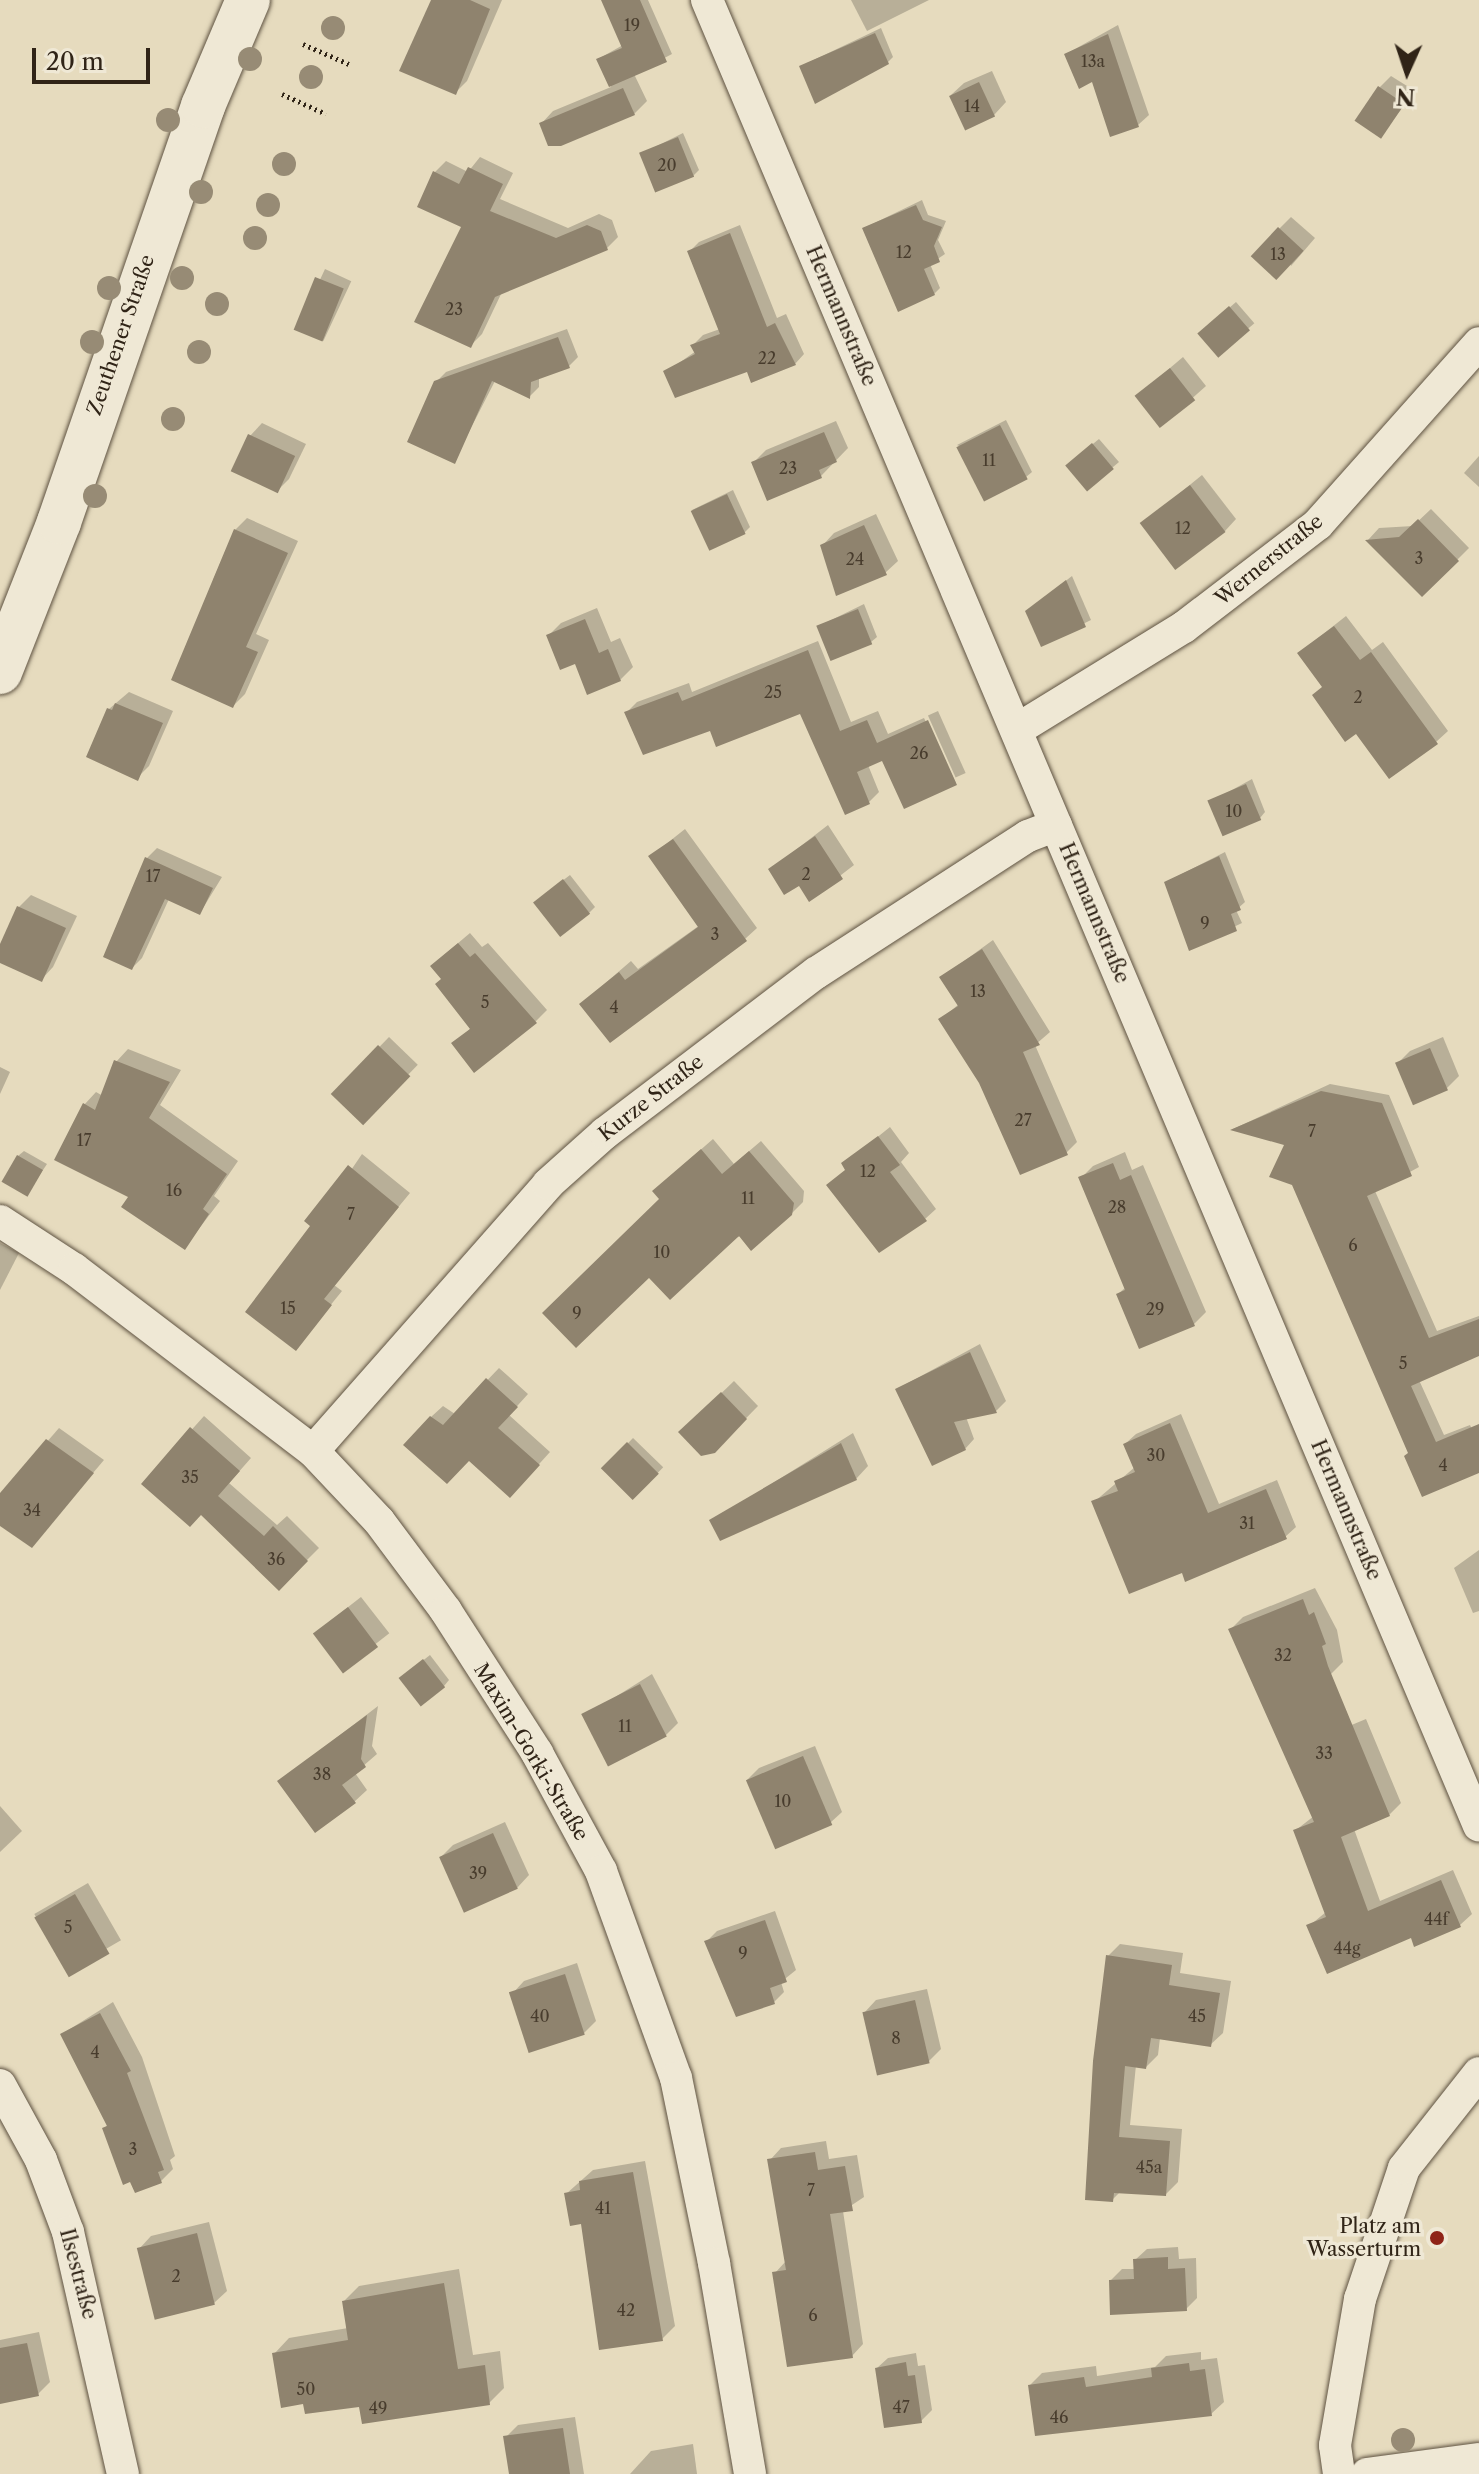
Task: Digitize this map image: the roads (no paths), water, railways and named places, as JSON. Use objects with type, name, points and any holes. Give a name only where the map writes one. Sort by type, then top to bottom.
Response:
[{"type":"main road","name":"Zeuthener Straße","points":[[0,672],[59,522],[183,158],[248,0]]},
{"type":"street","name":"Hermannstraße","points":[[707,0],[1018,729],[1479,1826]]},
{"type":"street","name":"Wernerstraße","points":[[1018,729],[1184,627],[1318,524],[1479,343]]},
{"type":"street","name":"Kurze Straße","points":[[313,1451],[548,1184],[605,1133],[816,973],[1028,836],[1056,825]]},
{"type":"street","name":"Maxim-Gorki-Straße","points":[[0,1221],[74,1269],[313,1451],[380,1523],[446,1611],[537,1753],[601,1871],[676,2078],[714,2263],[750,2474]]},
{"type":"street","points":[[1339,2474],[1335,2445],[1360,2299],[1404,2168],[1479,2073]]},
{"type":"street","name":"Ilsestraße","points":[[0,2085],[41,2160],[68,2232],[123,2474]]},
{"type":"street","points":[[1367,2474],[1479,2459]]},
{"type":"place","name":"Platz am Wasserturm","points":[[1437,2238]]}]
